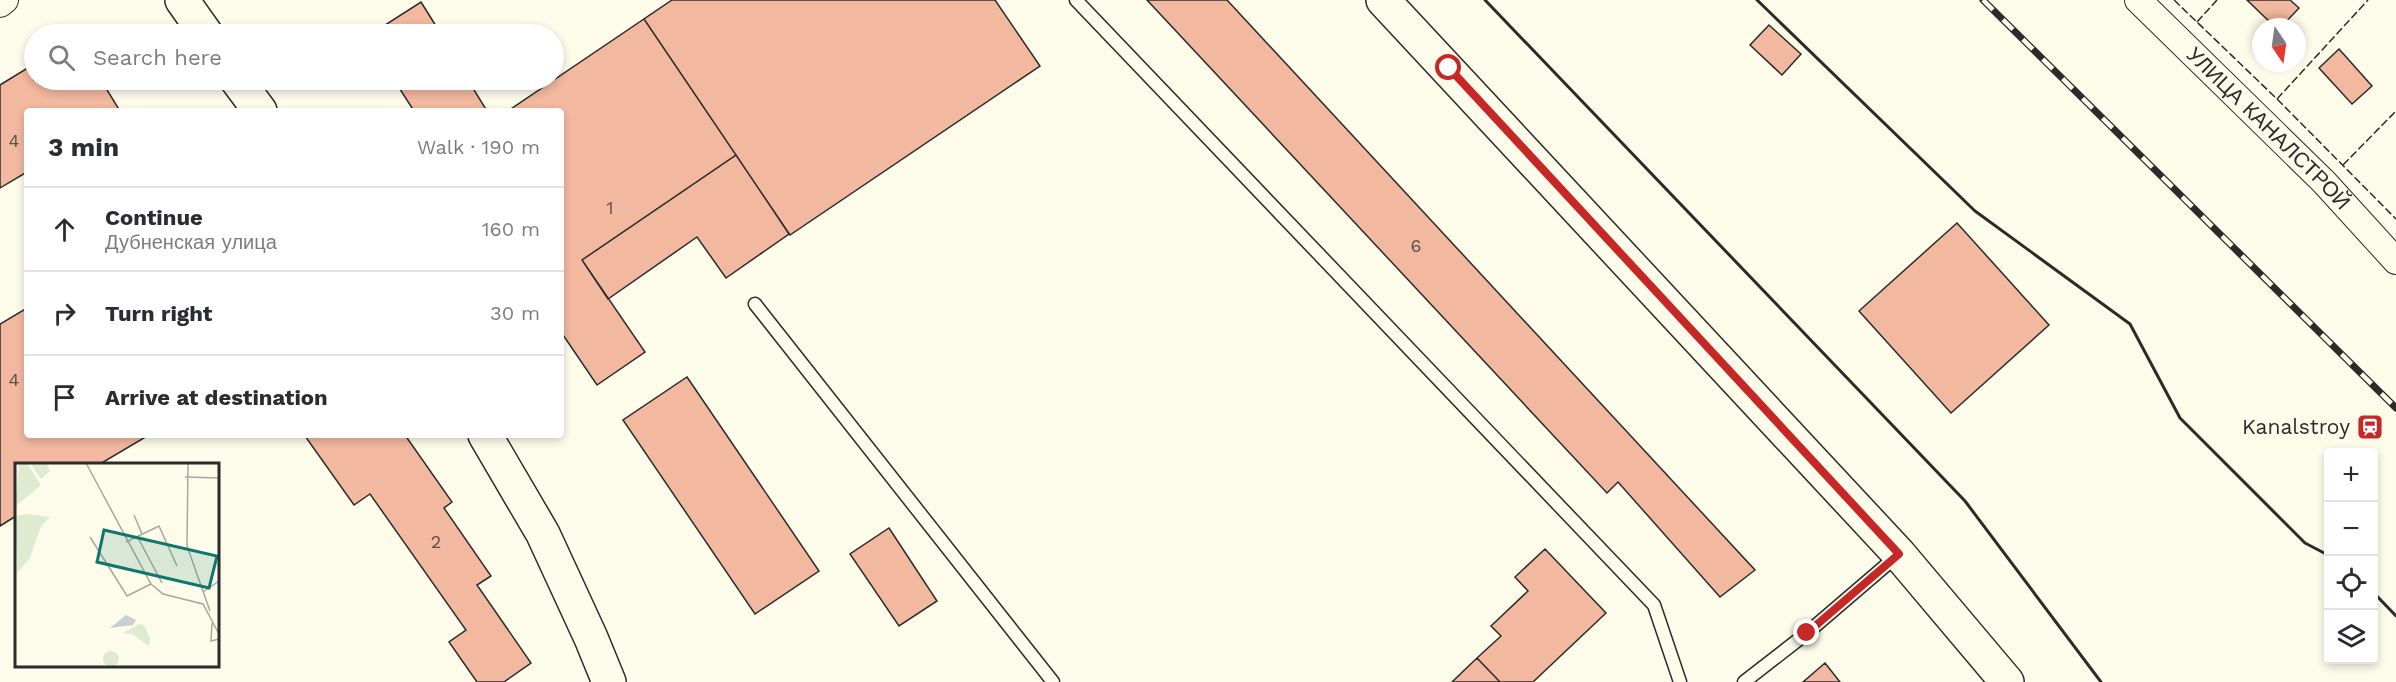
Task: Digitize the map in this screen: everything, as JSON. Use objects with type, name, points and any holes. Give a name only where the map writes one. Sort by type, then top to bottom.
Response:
[{"type":"main road","points":[[182,0],[199,24]]},
{"type":"main road","points":[[1383,0],[1899,554],[2007,682]]},
{"type":"main road","points":[[244,90],[258,108]]},
{"type":"main road","points":[[487,438],[543,534],[609,682]]},
{"type":"street","points":[[0,4],[4,0]]},
{"type":"street","name":"УЛИЦА КАНАЛСТРОЙ","points":[[2138,0],[2324,182],[2396,261]]},
{"type":"lane","points":[[1076,0],[1654,604],[1680,682]]},
{"type":"lane","points":[[755,304],[1053,682]]},
{"type":"lane","points":[[1744,682],[1807,633],[1899,554]]},
{"type":"building","points":[[672,0],[995,0],[1040,66],[790,235],[644,19]]},
{"type":"building","points":[[1147,0],[1227,0],[1755,570],[1720,597],[1618,482],[1607,493]]},
{"type":"building","points":[[2247,0],[2290,0],[2299,8],[2290,18],[2266,18]]},
{"type":"building","points":[[421,2],[435,24],[387,24]]},
{"type":"building","points":[[644,19],[736,155],[582,260],[645,352],[597,385],[564,336],[564,108],[512,108],[539,90],[564,90],[564,73]]},
{"type":"building","points":[[1769,25],[1801,54],[1782,75],[1750,45]]},
{"type":"building","points":[[2339,49],[2372,86],[2352,104],[2319,68]]},
{"type":"building","points":[[24,70],[24,90],[107,90],[118,108],[24,108],[24,174],[0,188],[0,85]]},
{"type":"building","points":[[400,90],[474,90],[485,108],[412,108]]},
{"type":"building","points":[[736,155],[789,234],[726,278],[697,237],[608,299],[582,260]]},
{"type":"building","points":[[1957,223],[2049,325],[1951,413],[1859,311]]},
{"type":"building","points":[[24,310],[24,438],[144,438],[102,463],[15,463],[15,517],[0,526],[0,324]]},
{"type":"building","points":[[687,377],[819,571],[755,614],[623,420]]},
{"type":"building","points":[[306,438],[407,438],[452,502],[444,508],[491,576],[477,585],[531,663],[504,682],[477,682],[449,642],[466,630],[370,494],[354,505]]},
{"type":"building","points":[[889,528],[937,601],[899,626],[850,554]]},
{"type":"building","points":[[1545,549],[1606,613],[1533,682],[1500,682],[1477,658],[1501,636],[1491,626],[1528,591],[1515,577]]},
{"type":"building","points":[[1477,658],[1500,682],[1452,682]]},
{"type":"building","points":[[1825,663],[1840,682],[1803,682]]},
{"type":"railway","points":[[1983,0],[2396,408]]},
{"type":"fence","points":[[2174,0],[2277,99],[2396,219]]},
{"type":"fence","points":[[2197,22],[2217,0]]},
{"type":"fence","points":[[2277,99],[2368,0]]},
{"type":"fence","points":[[2343,165],[2396,111]]},
{"type":"wall","points":[[1485,0],[1965,501],[2101,682]]},
{"type":"wall","points":[[1757,0],[1975,211],[2130,324],[2180,418],[2305,543],[2324,553]]},
{"type":"wall","points":[[2378,597],[2396,616]]},
{"type":"place","name":"Kanalstroy","points":[[2370,427]]},
{"type":"route","points":[[1449,68],[1899,554],[1807,633]]}]
